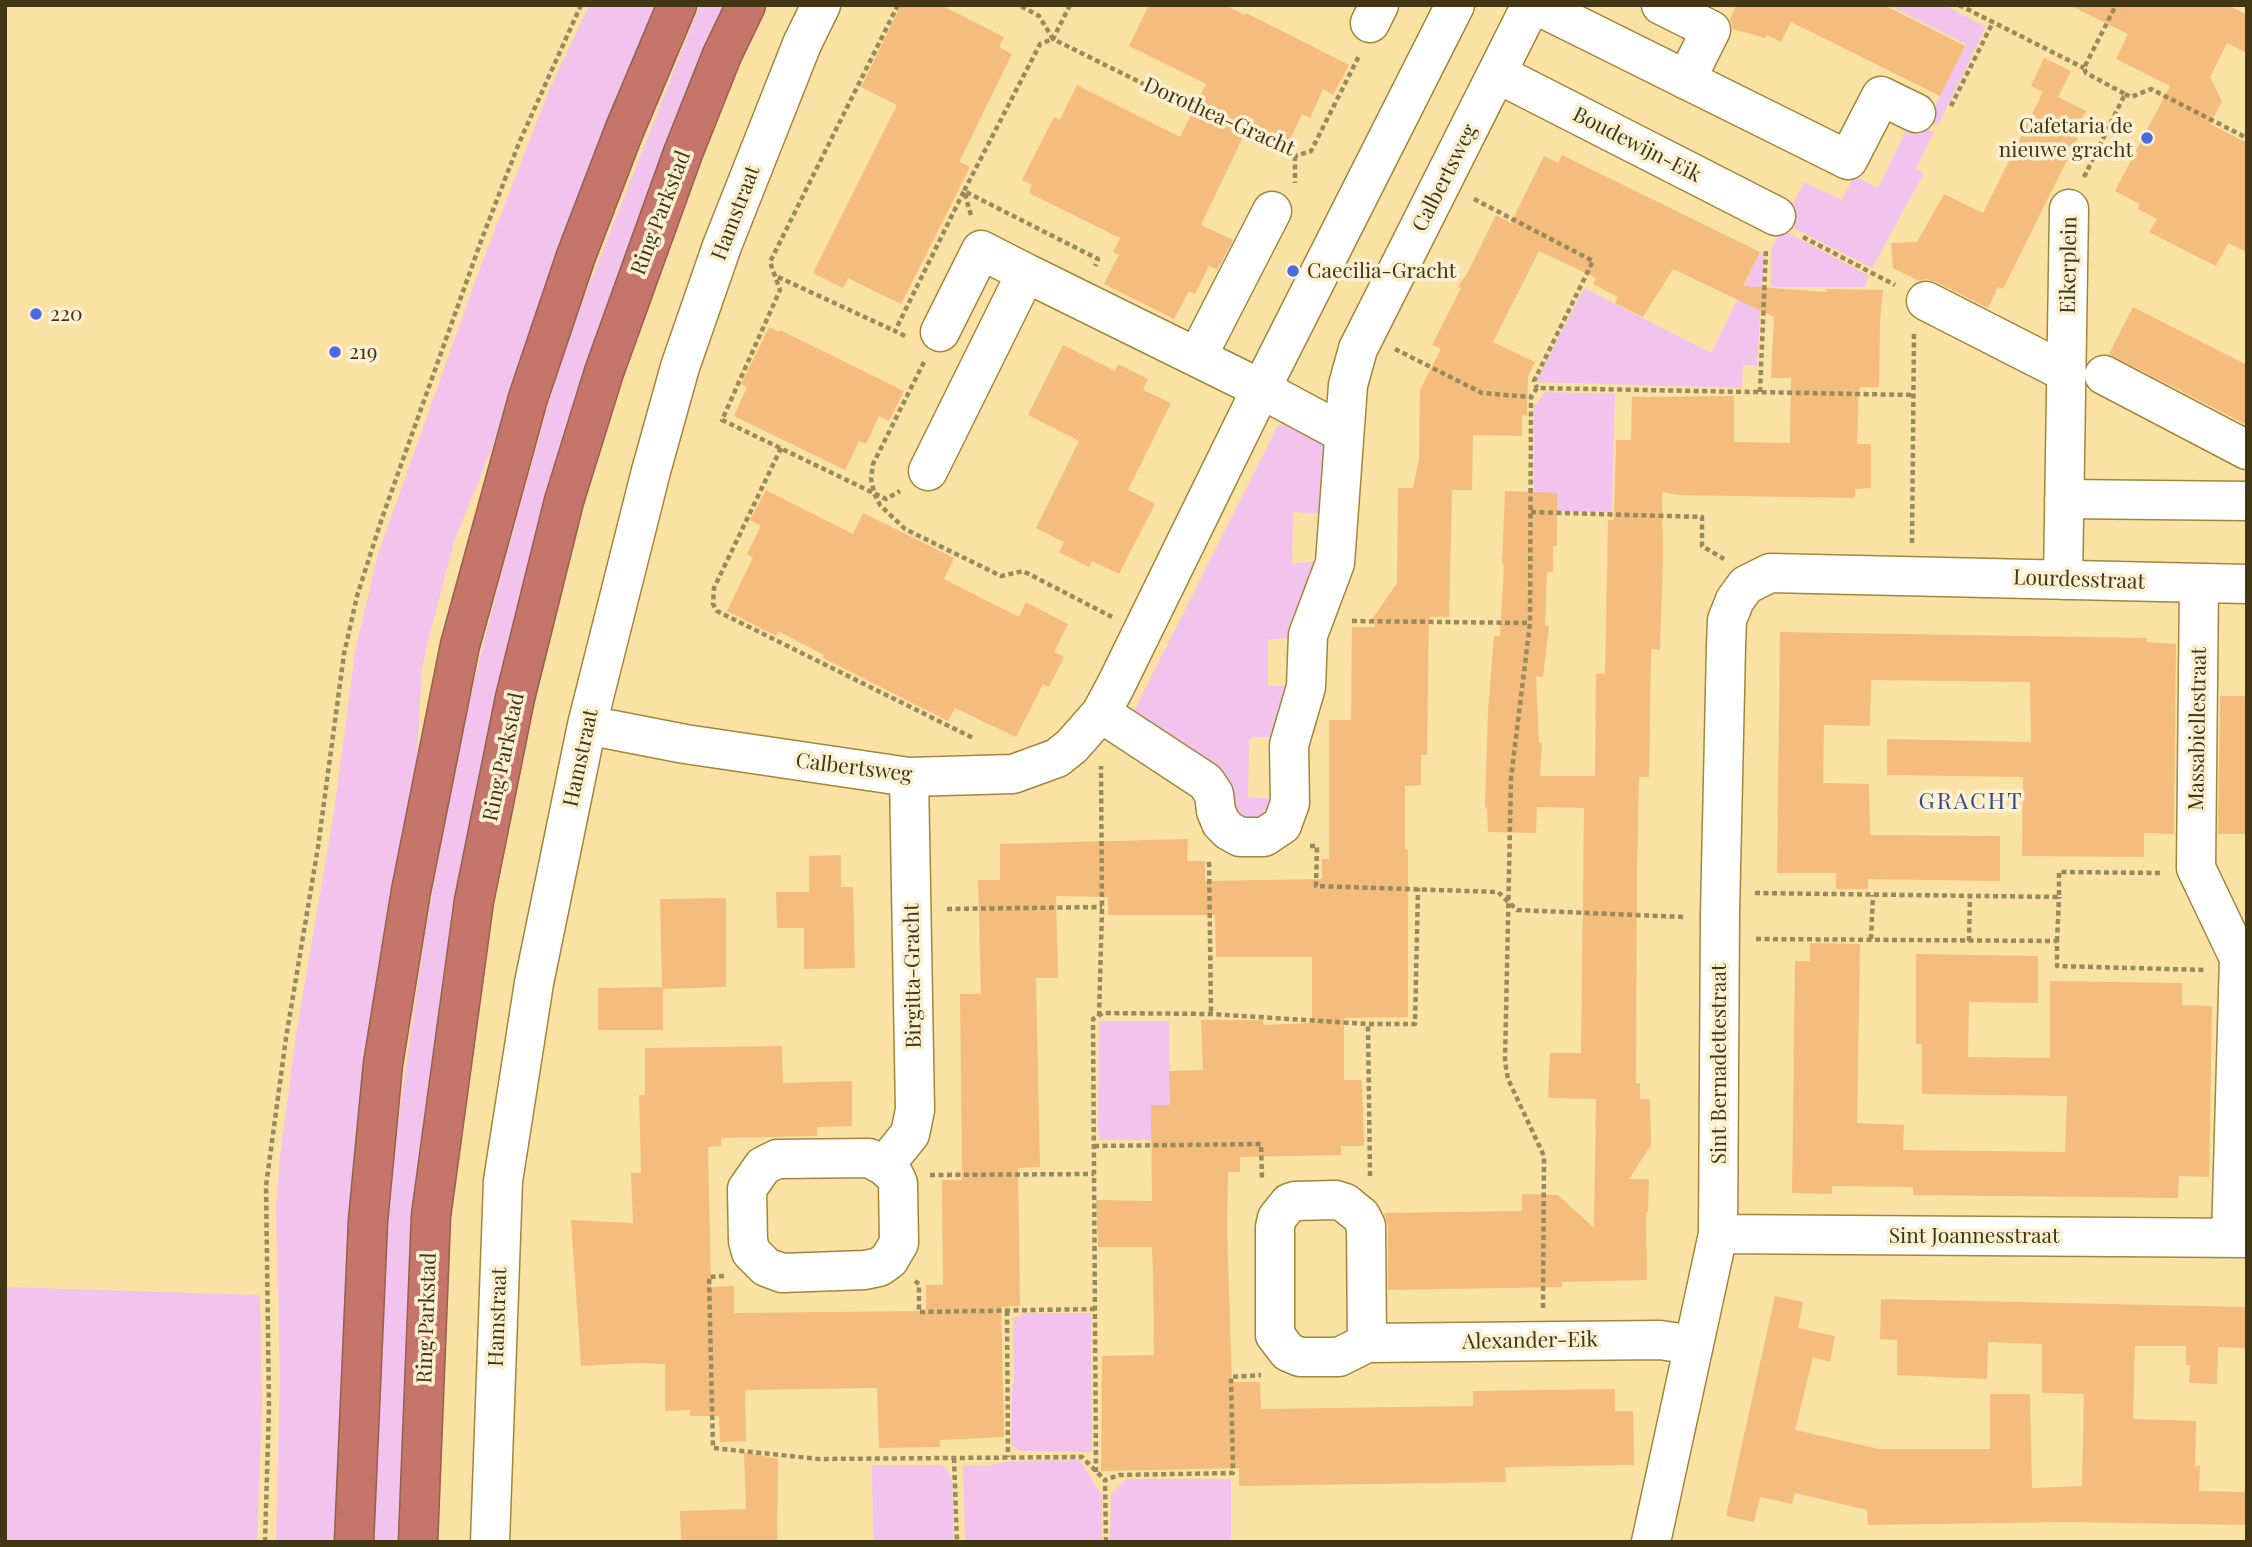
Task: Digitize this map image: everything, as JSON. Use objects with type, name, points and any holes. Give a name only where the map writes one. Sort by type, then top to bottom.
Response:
[{"type":"highway","points":[[354,1542],[368,1221],[383,1064],[411,891],[458,657],[528,398],[576,256],[624,131],[677,5]]},
{"type":"highway","name":"Ring Parkstad","points":[[418,1542],[431,1216],[474,901],[515,698],[564,502],[604,372],[683,153],[722,55],[746,5]]},
{"type":"street","name":"Hamstraat","points":[[490,1542],[503,1181],[534,983],[587,724],[680,367],[722,246],[802,44],[821,5]]},
{"type":"street","name":"Calbertsweg","points":[[587,724],[685,744],[909,777],[1000,775],[1035,767],[1057,758],[1086,732],[1101,713],[1455,5]]},
{"type":"street","name":"Calbertsweg","points":[[1264,837],[1282,825],[1288,814],[1289,746],[1306,687],[1308,635],[1335,563],[1348,385],[1358,349],[1534,5]]},
{"type":"street","points":[[1534,5],[1848,160],[1881,96],[1916,113]]},
{"type":"street","points":[[1661,5],[1711,30],[1686,80]]},
{"type":"street","name":"Boudewijn-Eik","points":[[1498,74],[1777,218]]},
{"type":"street","name":"Eikerplein","points":[[2063,580],[2064,499],[2086,374],[2069,209]]},
{"type":"street","points":[[1196,357],[1272,211]]},
{"type":"street","points":[[940,332],[981,250],[1261,389],[1343,433]]},
{"type":"street","points":[[929,471],[1026,272]]},
{"type":"street","points":[[1920,298],[2247,450]]},
{"type":"street","points":[[2064,499],[2247,501]]},
{"type":"street","name":"Lourdesstraat","points":[[1752,582],[1770,573],[2247,584]]},
{"type":"street","name":"Sint Bernadettestraat","points":[[1651,1542],[1718,1234],[1720,916],[1727,620],[1735,600],[1752,582]]},
{"type":"street","name":"Massabiellestraat","points":[[2199,584],[2196,867],[2199,873]]},
{"type":"street","points":[[1101,713],[1206,782],[1214,794],[1216,811],[1226,827],[1240,837],[1264,837]]},
{"type":"street","name":"Birgitta-Gracht","points":[[891,1174],[909,1134],[915,1110],[909,777]]},
{"type":"street","name":"Sint Joannesstraat","points":[[1718,1234],[2239,1238],[2239,958],[2199,873]]},
{"type":"street","points":[[869,1158],[891,1174],[899,1243],[889,1260],[879,1267],[865,1270],[782,1273],[761,1264],[751,1252],[748,1241],[747,1189],[763,1166],[778,1159],[869,1158]]},
{"type":"street","points":[[1284,1348],[1275,1335],[1275,1227],[1283,1209],[1295,1200],[1336,1200],[1354,1209],[1361,1216],[1366,1226],[1367,1343]]},
{"type":"street","name":"Alexander-Eik","points":[[1284,1348],[1300,1357],[1339,1357],[1367,1343],[1660,1340],[1693,1345]]},
{"type":"path","points":[[265,1542],[269,1407],[266,1186],[286,1038],[318,847],[344,654],[357,596],[381,521],[481,241],[519,143],[581,5]]},
{"type":"path","points":[[898,5],[770,262],[780,290],[722,420],[886,499],[929,471]]},
{"type":"path","points":[[1019,5],[1039,16],[1053,39]]},
{"type":"path","points":[[981,250],[964,191],[1040,44],[1053,39],[1070,5]]},
{"type":"path","points":[[1959,5],[2084,68],[2086,74],[2131,97],[2151,89],[2247,138]]},
{"type":"path","points":[[2084,68],[2116,5]]},
{"type":"path","name":"Dorothea-Gracht","points":[[1053,39],[1192,108],[1200,107],[1294,156],[1311,151],[1369,37],[1375,14]]},
{"type":"path","points":[[1916,113],[1926,124],[1940,130],[1993,23]]},
{"type":"path","name":"Eikerplein","points":[[2069,209],[2125,94]]},
{"type":"path","points":[[1443,182],[1594,261],[1534,381],[1537,387]]},
{"type":"path","points":[[1777,218],[1783,227],[1920,298],[1913,395],[1911,576]]},
{"type":"path","points":[[1760,392],[1766,248],[1777,218]]},
{"type":"path","points":[[777,277],[895,331]]},
{"type":"path","points":[[1366,334],[1482,393],[1531,397]]},
{"type":"path","points":[[1537,387],[1913,395]]},
{"type":"path","points":[[1537,387],[1531,397],[1530,623],[1511,778],[1505,1062],[1508,1079],[1545,1156],[1543,1341]]},
{"type":"path","points":[[782,449],[714,588],[713,604],[718,611],[995,749],[1000,775]]},
{"type":"path","points":[[1531,512],[1702,517],[1702,547],[1752,582]]},
{"type":"path","points":[[1346,621],[1530,623]]},
{"type":"path","points":[[1099,1016],[1102,907],[1101,713]]},
{"type":"path","points":[[1211,1014],[1209,851],[1226,827]]},
{"type":"path","points":[[1264,837],[1300,846],[1317,846],[1316,886],[1499,892],[1517,909],[1583,914],[1720,916],[1871,940],[2057,941]]},
{"type":"path","points":[[2199,873],[2059,872],[2057,966],[2182,968],[2238,972]]},
{"type":"path","points":[[1096,1472],[1093,1019],[1102,1013],[1211,1014],[1368,1024],[1415,1024],[1418,888]]},
{"type":"path","points":[[1871,940],[1873,895]]},
{"type":"path","points":[[1720,916],[1873,895],[2059,897]]},
{"type":"path","points":[[1969,940],[1970,896]]},
{"type":"path","points":[[911,909],[1102,907]]},
{"type":"path","points":[[1354,1209],[1370,1182],[1368,1024]]},
{"type":"path","points":[[1094,1146],[1261,1143],[1262,1186],[1283,1209]]},
{"type":"path","points":[[891,1174],[1094,1174]]},
{"type":"path","points":[[889,1260],[919,1284],[919,1312],[1095,1309]]},
{"type":"path","points":[[761,1264],[739,1276],[709,1276],[713,1448],[819,1459],[1082,1457],[1105,1480],[1106,1542]]},
{"type":"path","points":[[1007,1311],[1008,1457]]},
{"type":"path","points":[[1105,1480],[1119,1475],[1233,1473],[1231,1377],[1261,1375],[1284,1348]]},
{"type":"path","points":[[954,1458],[957,1542]]},
{"type":"shaded area","points":[[589,5],[657,5],[507,411],[454,542],[427,645],[422,669],[416,771],[338,1542],[276,1542],[280,1373],[276,1209],[280,1156],[296,1035],[334,812],[355,652],[378,554],[480,268],[548,93]]},
{"type":"shaded area","points":[[700,5],[729,5],[501,690],[402,1542],[369,1542],[378,1328],[394,1152],[423,948],[455,756],[500,579],[563,351]]},
{"type":"shaded area","points":[[1888,5],[1944,5],[1986,27],[1938,125],[1928,120],[1966,44]]},
{"type":"shaded area","points":[[1908,126],[1920,132],[1924,128],[1934,132],[1916,169],[1924,173],[1872,268],[1783,223],[1804,182],[1842,200],[1854,176],[1878,188]]},
{"type":"shaded area","points":[[1781,229],[1869,276],[1865,287],[1771,287],[1771,249]]},
{"type":"shaded area","points":[[1760,253],[1764,254],[1757,365],[1743,365],[1742,388],[1536,382],[1584,288],[1711,353]]},
{"type":"shaded area","points":[[1545,392],[1615,394],[1612,512],[1534,510],[1534,406]]},
{"type":"shaded area","points":[[1278,425],[1288,425],[1320,439],[1325,448],[1321,514],[1293,512],[1292,563],[1317,562],[1294,638],[1268,641],[1268,686],[1294,686],[1278,737],[1252,737],[1249,741],[1248,796],[1271,798],[1277,808],[1250,825],[1137,717],[1134,711]]},
{"type":"shaded area","points":[[1099,1021],[1169,1021],[1170,1140],[1100,1140]]},
{"type":"shaded area","points":[[5,1287],[260,1295],[262,1403],[257,1542],[5,1542]]},
{"type":"shaded area","points":[[1021,1313],[1091,1313],[1092,1452],[1021,1451],[1011,1445],[1013,1317],[1020,1317]]},
{"type":"shaded area","points":[[1080,1460],[1102,1496],[1102,1542],[965,1542],[963,1465]]},
{"type":"shaded area","points":[[872,1465],[941,1465],[947,1469],[952,1479],[954,1542],[873,1542]]},
{"type":"shaded area","points":[[1126,1479],[1231,1479],[1231,1542],[1110,1542],[1111,1494]]},
{"type":"building","points":[[901,5],[941,5],[1004,37],[999,47],[1012,54],[959,162],[970,167],[901,304],[848,278],[843,288],[813,273],[897,105],[861,87]]},
{"type":"building","points":[[1149,5],[1225,5],[1349,65],[1333,95],[1323,89],[1310,118],[1302,114],[1288,144],[1249,124],[1201,225],[1233,240],[1217,270],[1209,266],[1195,294],[1189,291],[1174,319],[1104,284],[1119,255],[1113,252],[1120,238],[1029,193],[1032,185],[1022,180],[1054,117],[1060,120],[1077,85],[1180,137],[1206,84],[1129,46]]},
{"type":"building","points":[[1736,5],[1884,5],[1965,46],[1940,96],[1791,22],[1781,42],[1767,35],[1765,38],[1733,29],[1730,19]]},
{"type":"building","points":[[2069,5],[2228,5],[2247,15],[2247,53],[2227,43],[2210,77],[2222,101],[2210,124],[2247,143],[2247,252],[2228,243],[2216,266],[2149,232],[2157,219],[2138,209],[2140,204],[2115,191],[2170,86],[2116,59],[2128,34]]},
{"type":"building","points":[[2044,58],[2071,71],[2058,97],[2086,111],[2073,136],[2078,138],[2003,289],[1998,287],[1988,308],[1936,282],[1926,279],[1919,281],[1893,268],[1891,243],[1917,242],[1944,194],[1983,213],[2043,92],[2031,86]]},
{"type":"building","points":[[1562,155],[1760,252],[1743,286],[1827,292],[1827,289],[1883,290],[1879,387],[1859,387],[1857,444],[1871,444],[1871,488],[1855,489],[1855,498],[1679,495],[1662,492],[1660,650],[1651,649],[1649,777],[1639,777],[1637,871],[1636,1083],[1640,1083],[1640,1099],[1650,1099],[1651,1145],[1629,1179],[1649,1179],[1646,1212],[1647,1280],[1562,1282],[1562,1287],[1388,1290],[1388,1226],[1384,1213],[1522,1211],[1522,1194],[1558,1195],[1594,1228],[1596,1099],[1548,1098],[1550,1053],[1581,1053],[1584,808],[1537,807],[1536,833],[1488,832],[1485,806],[1488,711],[1494,636],[1500,636],[1505,491],[1557,493],[1557,546],[1553,546],[1553,572],[1547,572],[1545,626],[1549,626],[1543,677],[1536,676],[1539,743],[1542,743],[1540,776],[1595,776],[1596,674],[1605,674],[1608,520],[1614,520],[1616,440],[1631,440],[1632,397],[1734,396],[1734,442],[1790,443],[1791,378],[1771,378],[1774,317],[1673,269],[1643,317],[1615,303],[1618,297],[1593,284],[1596,278],[1539,251],[1493,342],[1535,362],[1528,376],[1527,416],[1522,415],[1522,436],[1473,435],[1472,490],[1452,490],[1449,617],[1429,617],[1427,755],[1421,755],[1421,785],[1405,786],[1405,850],[1408,850],[1408,1017],[1344,1018],[1344,1080],[1362,1080],[1364,1146],[1341,1146],[1341,1155],[1240,1157],[1240,1172],[1228,1172],[1232,1382],[1260,1382],[1261,1409],[1473,1406],[1473,1391],[1615,1389],[1615,1411],[1633,1411],[1634,1465],[1505,1467],[1506,1482],[1239,1486],[1239,1468],[1101,1471],[1102,1356],[1154,1355],[1153,1278],[1152,1247],[1098,1247],[1096,1200],[1152,1201],[1151,1105],[1170,1105],[1169,1071],[1203,1070],[1201,1020],[1263,1020],[1263,1025],[1312,1023],[1312,957],[1216,957],[1215,915],[1108,915],[1108,897],[1056,896],[1058,978],[1036,978],[1040,1167],[1018,1168],[1020,1306],[1001,1307],[1004,1437],[940,1440],[940,1447],[879,1448],[877,1388],[745,1390],[746,1441],[720,1442],[719,1416],[690,1416],[690,1410],[665,1411],[665,1364],[581,1366],[571,1220],[633,1223],[631,1173],[641,1173],[639,1095],[645,1095],[645,1048],[782,1046],[783,1083],[852,1081],[852,1126],[817,1127],[817,1136],[721,1138],[721,1146],[708,1147],[711,1287],[734,1286],[734,1313],[926,1311],[926,1285],[943,1285],[942,1180],[962,1180],[960,994],[981,994],[978,880],[1000,880],[1000,844],[1188,839],[1187,861],[1205,861],[1205,881],[1322,879],[1322,859],[1329,859],[1329,720],[1351,720],[1352,627],[1375,627],[1373,618],[1397,583],[1398,488],[1413,488],[1419,459],[1420,390],[1441,349],[1432,345],[1461,288],[1458,287],[1496,215],[1511,223],[1544,156],[1558,163]]},
{"type":"building","points":[[2133,307],[2247,365],[2247,425],[2109,354]]},
{"type":"building","points":[[769,327],[904,391],[889,421],[879,416],[866,444],[859,441],[845,470],[734,416],[747,387],[741,384]]},
{"type":"building","points":[[1063,345],[1115,371],[1118,364],[1148,379],[1143,390],[1171,403],[1128,490],[1155,504],[1119,574],[1092,561],[1089,567],[1059,552],[1064,542],[1036,528],[1079,441],[1028,415]]},
{"type":"building","points":[[766,490],[853,534],[863,513],[954,558],[944,579],[1019,617],[1026,602],[1068,624],[1054,652],[1064,657],[1049,687],[1043,684],[1016,737],[955,708],[948,721],[823,658],[824,655],[778,631],[776,636],[727,611],[753,558],[747,554],[761,526],[750,520]]},
{"type":"building","points":[[1780,632],[2147,638],[2147,642],[2176,644],[2174,834],[2144,833],[2144,857],[2022,856],[2023,777],[1887,775],[1887,739],[2031,742],[2030,682],[1871,680],[1870,726],[1824,725],[1823,783],[1869,784],[1870,835],[2000,836],[2000,881],[1868,879],[1868,889],[1836,889],[1836,873],[1777,873]]},
{"type":"building","points":[[2220,696],[2247,696],[2247,834],[2218,834]]},
{"type":"building","points":[[841,855],[841,887],[853,887],[855,968],[804,969],[804,928],[777,928],[776,892],[809,892],[809,856]]},
{"type":"building","points":[[726,898],[726,987],[663,989],[663,1030],[598,1030],[598,988],[662,987],[660,899]]},
{"type":"building","points":[[1810,943],[1860,944],[1857,1123],[1904,1125],[1903,1150],[2065,1152],[2067,1096],[1922,1094],[1922,1044],[1916,1044],[1916,954],[2038,956],[2038,1003],[1969,1002],[1968,1057],[2050,1058],[2050,981],[2182,983],[2182,1005],[2212,1006],[2209,1177],[2179,1176],[2178,1198],[1913,1195],[1913,1187],[1832,1186],[1832,1194],[1792,1193],[1795,961],[1810,961]]},
{"type":"building","points":[[1775,1296],[1803,1302],[1798,1328],[1835,1336],[1830,1362],[1813,1357],[1795,1430],[1879,1449],[1990,1449],[1990,1394],[2030,1394],[2032,1488],[2082,1486],[2084,1394],[2042,1393],[2042,1344],[1988,1342],[1987,1379],[1897,1375],[1897,1340],[1880,1339],[1881,1299],[2247,1307],[2247,1348],[2218,1347],[2217,1384],[2189,1383],[2190,1365],[2186,1365],[2186,1346],[2135,1346],[2133,1419],[2196,1421],[2195,1466],[2200,1466],[2199,1491],[2247,1492],[2247,1525],[2066,1522],[1868,1525],[1867,1510],[1795,1493],[1792,1504],[1760,1497],[1754,1522],[1726,1516]]},
{"type":"building","points":[[744,1452],[778,1459],[777,1542],[681,1542],[680,1511],[746,1509]]},
{"type":"place","name":"Cafetaria de nieuwe gracht","points":[[2147,138]]},
{"type":"place","name":"Caecilia-Gracht","points":[[1293,271]]},
{"type":"place","name":"220","points":[[36,314]]},
{"type":"place","name":"219","points":[[335,352]]},
{"type":"district","name":"GRACHT","points":[[1971,802]]}]
